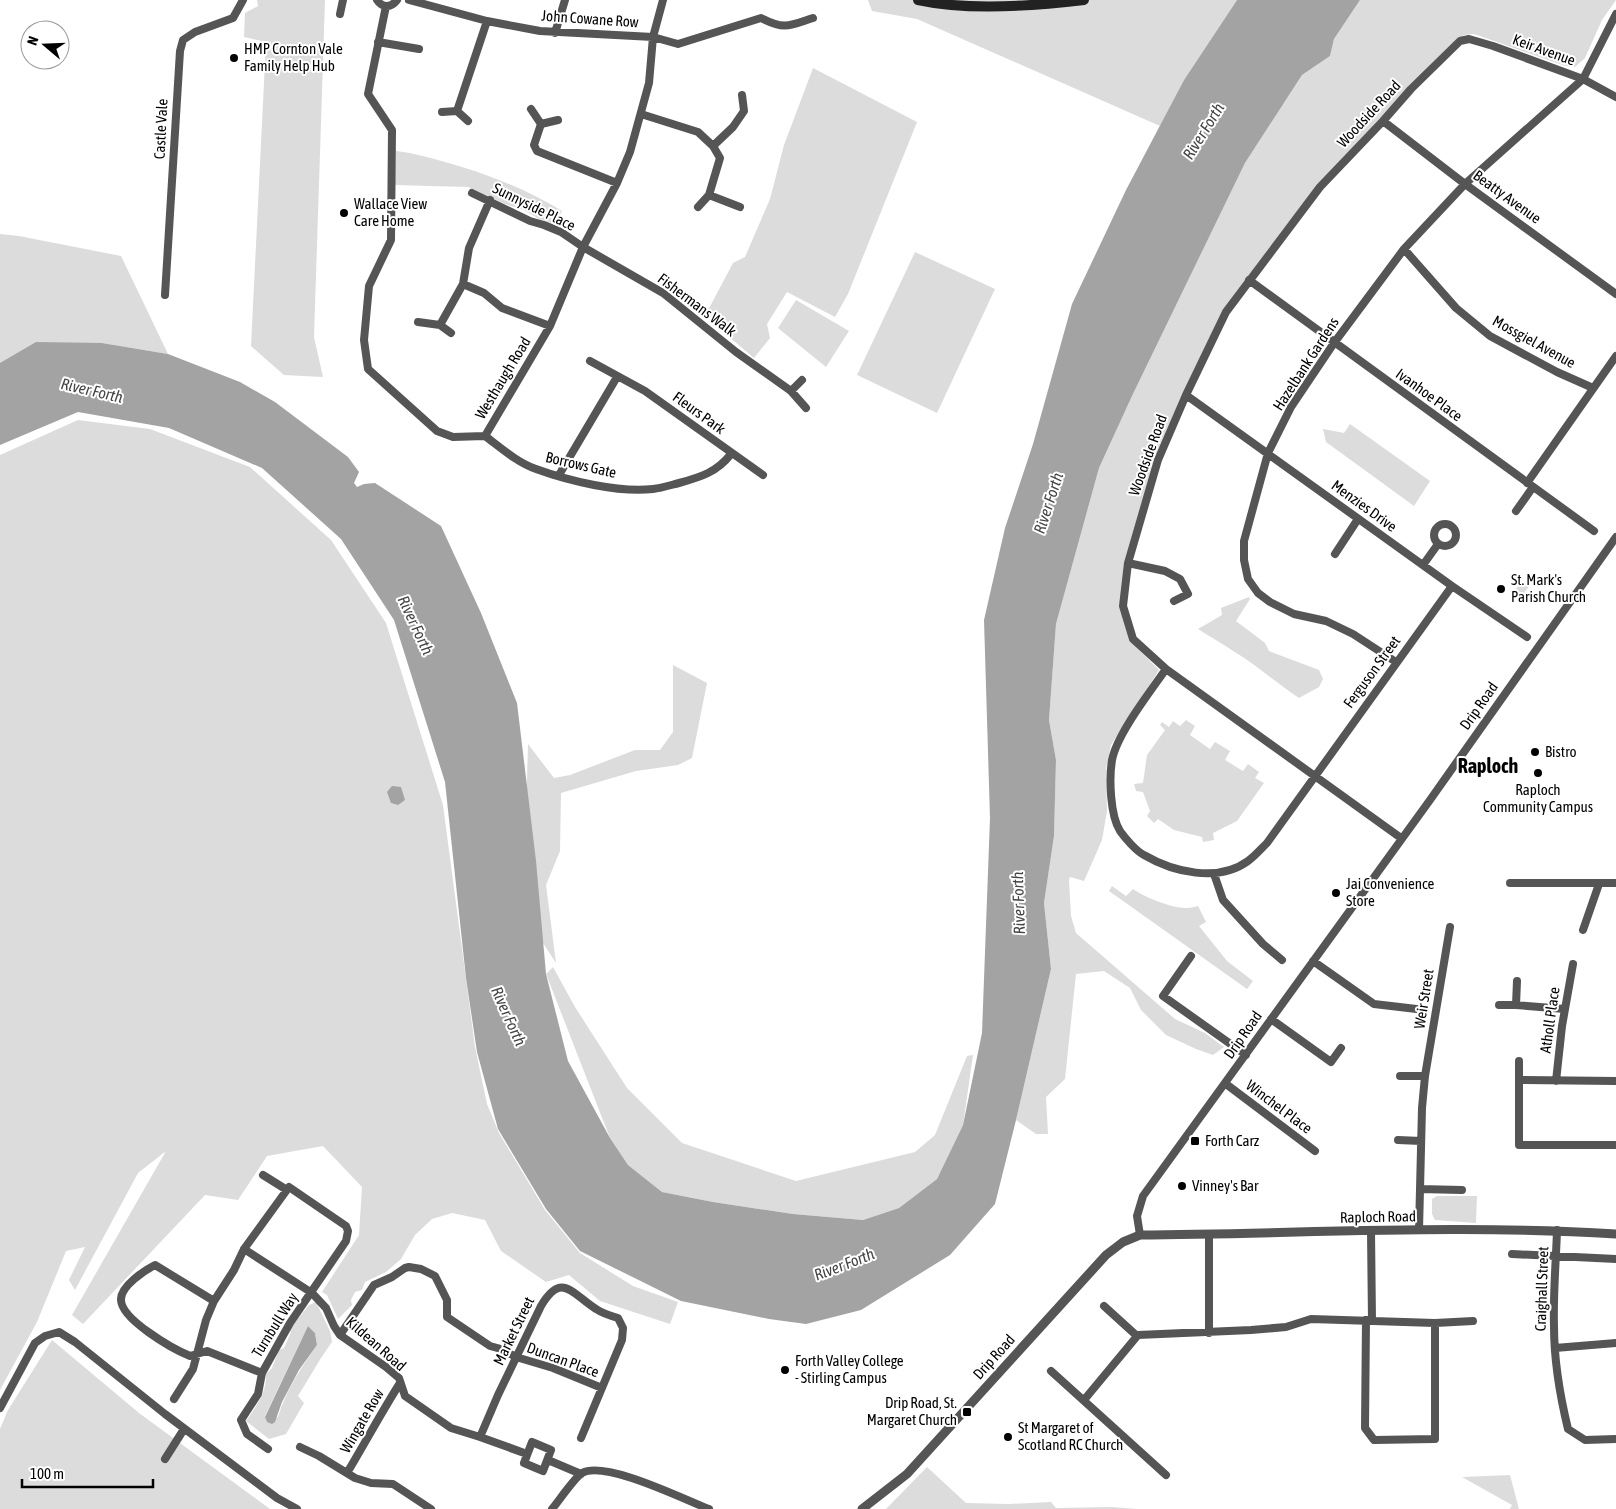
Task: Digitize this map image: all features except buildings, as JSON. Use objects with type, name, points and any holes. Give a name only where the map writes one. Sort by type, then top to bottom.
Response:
[{"type":"main road","points":[[918,0],[960,5],[998,6],[1054,4],[1084,0]]},
{"type":"street","name":"Castle Vale","points":[[165,296],[180,51],[183,40],[195,32],[233,18],[243,0]]},
{"type":"street","points":[[340,14],[343,0]]},
{"type":"street","points":[[377,0],[380,4],[386,6],[392,5],[397,0]]},
{"type":"street","name":"John Cowane Row","points":[[408,0],[487,21],[555,32],[653,37],[678,44],[761,18],[774,25],[786,27],[813,18]]},
{"type":"street","points":[[555,32],[566,0]]},
{"type":"street","name":"Westhaugh Road","points":[[378,42],[368,94],[392,130],[391,240],[369,286],[364,340],[368,369],[437,431],[453,437],[485,436],[550,326],[583,248],[617,183],[630,152],[649,83],[653,37],[663,0]]},
{"type":"street","points":[[386,6],[378,42],[419,49]]},
{"type":"street","points":[[1583,79],[1616,14]]},
{"type":"street","points":[[457,111],[487,21]]},
{"type":"street","name":"Keir Avenue","points":[[1460,41],[1469,39],[1493,46],[1583,79],[1616,97]]},
{"type":"street","name":"Woodside Road","points":[[1401,838],[1166,669],[1133,639],[1123,606],[1128,564],[1158,460],[1186,395],[1226,312],[1320,187],[1411,89],[1460,41]]},
{"type":"street","name":"Hazelbank Gardens","points":[[1396,662],[1354,634],[1326,621],[1294,614],[1270,602],[1258,593],[1248,579],[1244,560],[1244,541],[1268,453],[1291,408],[1334,343],[1404,249],[1465,184],[1583,79]]},
{"type":"street","points":[[713,146],[733,127],[744,110],[742,95]]},
{"type":"street","points":[[531,109],[541,124]]},
{"type":"street","points":[[442,112],[457,111],[468,121]]},
{"type":"street","points":[[641,114],[698,132],[713,146],[720,158],[709,195],[698,207]]},
{"type":"street","points":[[541,124],[558,120]]},
{"type":"street","name":"Beatty Avenue","points":[[1383,120],[1465,184],[1616,294]]},
{"type":"street","points":[[541,124],[534,145],[537,151],[617,183]]},
{"type":"street","name":"Sunnyside Place","points":[[472,193],[490,200],[530,221],[555,229],[583,248]]},
{"type":"street","points":[[709,195],[740,207]]},
{"type":"street","points":[[440,326],[463,284],[469,248],[490,200]]},
{"type":"street","name":"Fishermans Walk","points":[[583,248],[663,293],[736,352],[791,391],[806,408]]},
{"type":"street","name":"Mossgiel Avenue","points":[[1404,249],[1456,308],[1490,336],[1557,372],[1593,388]]},
{"type":"street","name":"Ivanhoe Place","points":[[1249,280],[1594,531]]},
{"type":"street","points":[[463,284],[484,293],[502,308],[550,326]]},
{"type":"street","points":[[418,322],[440,326],[451,334]]},
{"type":"street","points":[[1516,511],[1530,485],[1616,356]]},
{"type":"street","name":"Fleurs Park","points":[[590,361],[645,391],[763,475]]},
{"type":"street","points":[[559,475],[618,377]]},
{"type":"street","points":[[791,391],[802,380]]},
{"type":"street","name":"Menzies Drive","points":[[1186,395],[1452,586],[1527,637]]},
{"type":"street","name":"Borrows Gate","points":[[485,436],[511,455],[535,469],[586,483],[606,486],[653,489],[702,477],[725,462],[732,454]]},
{"type":"street","points":[[1335,554],[1358,519]]},
{"type":"street","name":"Drip Road","points":[[862,1509],[907,1474],[1106,1255],[1123,1242],[1140,1235],[1137,1216],[1143,1196],[1226,1084],[1616,536]]},
{"type":"street","points":[[1423,564],[1438,544]]},
{"type":"street","points":[[1128,564],[1165,571],[1180,579],[1188,594],[1174,601]]},
{"type":"street","name":"Ferguson Street","points":[[1214,874],[1248,862],[1267,842],[1452,586]]},
{"type":"street","points":[[1166,669],[1118,742],[1112,760],[1111,780],[1115,820],[1121,831],[1142,854],[1179,870],[1214,874],[1223,900],[1263,944],[1282,960]]},
{"type":"street","points":[[1510,883],[1616,883]]},
{"type":"street","points":[[1583,930],[1599,884]]},
{"type":"street","name":"Weir Street","points":[[1419,1230],[1422,1108],[1425,1076],[1450,927]]},
{"type":"street","points":[[1191,956],[1163,996],[1246,1055]]},
{"type":"street","points":[[1313,961],[1374,1004],[1425,1010]]},
{"type":"street","name":"Atholl Place","points":[[1556,1081],[1565,1009],[1574,964]]},
{"type":"street","points":[[1516,1005],[1517,981]]},
{"type":"street","points":[[1499,1005],[1565,1009]]},
{"type":"street","points":[[1272,1019],[1331,1062],[1341,1048]]},
{"type":"street","points":[[1519,1062],[1519,1145],[1616,1145]]},
{"type":"street","points":[[1400,1076],[1425,1076]]},
{"type":"street","points":[[1519,1080],[1616,1081]]},
{"type":"street","name":"Winchel Place","points":[[1226,1084],[1315,1151]]},
{"type":"street","points":[[1398,1140],[1421,1141]]},
{"type":"street","points":[[174,1399],[193,1370],[206,1320],[214,1301],[234,1270],[244,1249],[287,1190],[263,1175]]},
{"type":"street","name":"Turnbull Way","points":[[268,1448],[247,1434],[242,1420],[258,1394],[262,1373],[290,1323],[346,1240],[348,1231],[346,1226],[289,1187],[287,1190]]},
{"type":"street","points":[[1420,1189],[1462,1190]]},
{"type":"street","name":"Raploch Road","points":[[1140,1235],[1419,1230],[1558,1230],[1616,1234]]},
{"type":"street","name":"Craighall Street","points":[[1558,1230],[1554,1326],[1555,1348],[1562,1407],[1568,1429],[1586,1440],[1616,1439]]},
{"type":"street","points":[[1371,1231],[1365,1428],[1374,1440],[1435,1439],[1435,1323]]},
{"type":"street","points":[[1209,1234],[1209,1333]]},
{"type":"street","name":"Kildean Road","points":[[244,1249],[312,1293],[326,1308],[340,1335],[386,1367],[398,1378],[405,1396],[451,1428],[480,1436],[527,1454]]},
{"type":"street","points":[[1512,1254],[1616,1259]]},
{"type":"street","name":"Turnbull Way","points":[[214,1301],[155,1265],[137,1278],[122,1294],[120,1300],[122,1307],[138,1325],[176,1350],[190,1356],[207,1351],[262,1373]]},
{"type":"street","name":"Duncan Place","points":[[340,1335],[374,1285],[409,1267],[435,1276],[447,1300],[447,1316],[490,1346],[501,1349],[516,1357],[553,1368],[602,1388]]},
{"type":"street","name":"Market Street","points":[[480,1436],[516,1357],[548,1294],[555,1288],[567,1288],[597,1310],[618,1318],[624,1328],[622,1340],[581,1438]]},
{"type":"street","points":[[1104,1306],[1137,1336]]},
{"type":"street","points":[[1084,1400],[1138,1335],[1209,1333],[1286,1327],[1310,1319],[1435,1323],[1473,1321]]},
{"type":"street","points":[[0,1408],[35,1343],[45,1336],[59,1332],[75,1342],[184,1429],[277,1498],[297,1509]]},
{"type":"street","name":"Craighall Street","points":[[1555,1348],[1616,1343]]},
{"type":"street","points":[[1050,1371],[1166,1475]]},
{"type":"street","name":"Wingate Row","points":[[347,1473],[400,1383]]},
{"type":"street","points":[[165,1458],[184,1429]]},
{"type":"street","points":[[532,1442],[551,1450],[543,1471],[524,1463],[527,1454],[532,1442]]},
{"type":"street","points":[[300,1447],[355,1478],[371,1483],[393,1484],[431,1509]]},
{"type":"street","points":[[548,1460],[581,1474]]},
{"type":"street","points":[[552,1509],[581,1474],[596,1470],[617,1473],[691,1506],[709,1509]]},
{"type":"shaded area","points":[[257,0],[325,0],[314,337],[323,377],[284,375],[251,346],[266,42],[244,37],[245,13],[258,6]]},
{"type":"shaded area","points":[[868,0],[1237,0],[1184,80],[1160,126],[917,19],[872,11]]},
{"type":"shaded area","points":[[1360,0],[1616,0],[1602,20],[1585,58],[1575,67],[1565,66],[1474,34],[1464,35],[1433,62],[1316,188],[1281,232],[1221,319],[1151,476],[1121,596],[1125,625],[1132,643],[1159,670],[1111,745],[1106,769],[1107,811],[1102,840],[1084,881],[1070,877],[1069,880],[1071,916],[1076,933],[1175,1019],[1205,1033],[1224,1047],[1213,1055],[1166,1035],[1141,1010],[1130,988],[1104,971],[1076,974],[1065,1079],[1046,1097],[1048,1134],[1036,1134],[1016,1120],[1051,969],[1044,903],[1054,836],[1056,760],[1049,720],[1056,624],[1099,468],[1245,163],[1302,75],[1330,56],[1334,39]]},
{"type":"shaded area","points":[[813,68],[917,122],[848,294],[835,317],[787,292],[767,324],[770,338],[754,358],[727,335],[727,330],[706,314],[733,263],[745,257],[770,199],[784,145]]},
{"type":"shaded area","points":[[396,151],[433,158],[460,166],[520,189],[562,211],[555,224],[539,219],[524,210],[505,204],[468,187],[395,185]]},
{"type":"shaded area","points":[[0,234],[121,256],[168,354],[102,343],[0,363]]},
{"type":"shaded area","points":[[915,252],[995,289],[937,413],[857,375]]},
{"type":"shaded area","points":[[796,300],[849,331],[826,367],[778,328]]},
{"type":"shaded area","points":[[78,420],[150,429],[250,467],[331,540],[386,623],[443,805],[475,1047],[487,1104],[499,1133],[545,1210],[580,1253],[633,1286],[678,1302],[670,1324],[600,1301],[569,1275],[546,1282],[501,1251],[485,1220],[452,1213],[432,1219],[415,1235],[401,1259],[386,1272],[365,1282],[362,1290],[355,1292],[351,1300],[352,1305],[338,1319],[327,1295],[322,1292],[359,1235],[362,1187],[323,1146],[267,1156],[238,1200],[205,1195],[83,1324],[72,1315],[166,1151],[138,1173],[75,1290],[69,1280],[85,1247],[66,1251],[37,1322],[0,1390],[0,455]]},
{"type":"shaded area","points":[[1350,424],[1430,481],[1414,506],[1326,442],[1323,429],[1344,433]]},
{"type":"shaded area","points":[[1525,581],[1530,585],[1522,596],[1515,590],[1521,582]]},
{"type":"shaded area","points":[[1249,597],[1250,599],[1236,621],[1265,643],[1269,651],[1319,670],[1323,679],[1319,687],[1299,698],[1244,658],[1198,629],[1222,615],[1221,608]]},
{"type":"shaded area","points":[[673,665],[707,683],[692,758],[678,765],[636,771],[561,793],[560,851],[546,885],[556,963],[543,943],[526,817],[528,744],[554,778],[570,775],[635,750],[660,750],[673,732]]},
{"type":"shaded area","points":[[1186,720],[1195,726],[1190,735],[1210,749],[1215,742],[1230,751],[1225,760],[1243,771],[1248,764],[1259,772],[1255,778],[1264,783],[1237,821],[1213,833],[1214,840],[1203,842],[1202,837],[1174,830],[1158,819],[1154,823],[1147,816],[1150,811],[1143,792],[1136,791],[1134,784],[1143,783],[1147,755],[1165,730],[1160,725],[1162,722],[1169,727],[1173,721],[1180,726]]},
{"type":"shaded area","points":[[1112,886],[1126,896],[1133,889],[1151,899],[1173,906],[1190,908],[1198,906],[1206,922],[1199,926],[1227,961],[1253,981],[1247,989],[1109,891]]},
{"type":"shaded area","points":[[553,967],[575,1007],[627,1088],[682,1143],[796,1181],[915,1152],[935,1135],[967,1056],[973,1055],[963,1125],[937,1179],[899,1208],[863,1220],[793,1214],[662,1192],[628,1165],[610,1138],[546,974]]},
{"type":"shaded area","points":[[1437,1196],[1477,1196],[1476,1223],[1435,1220],[1432,1214],[1432,1199]]},
{"type":"shaded area","points":[[316,1302],[330,1331],[332,1342],[298,1396],[304,1403],[286,1434],[269,1439],[246,1421],[260,1399],[265,1387],[266,1374],[272,1368],[279,1350],[284,1348],[291,1332],[289,1330],[309,1305]],"holes":[[[308,1326],[315,1333],[317,1345],[290,1388],[278,1417],[267,1422],[265,1416]]]},
{"type":"shaded area","points":[[52,1340],[139,1413],[270,1509],[0,1509],[0,1429],[8,1410]]},
{"type":"shaded area","points":[[927,1467],[966,1503],[1009,1504],[1051,1502],[1056,1508],[1111,1507],[1137,1509],[886,1509]]},
{"type":"shaded area","points":[[1510,1475],[1519,1509],[1510,1509],[1512,1505],[1462,1477]]},
{"type":"water","name":"River Forth","points":[[1237,0],[1360,0],[1334,39],[1330,56],[1302,75],[1245,163],[1099,468],[1056,624],[1049,720],[1056,760],[1054,836],[1044,903],[1051,969],[995,1204],[950,1255],[861,1310],[806,1324],[769,1319],[681,1301],[580,1251],[546,1209],[498,1129],[477,1052],[466,978],[445,782],[394,620],[341,539],[262,468],[169,428],[78,412],[0,445],[0,363],[36,342],[102,343],[168,354],[240,382],[275,402],[348,457],[359,472],[354,483],[357,487],[375,483],[441,526],[481,613],[517,703],[536,861],[546,974],[568,1061],[610,1138],[628,1165],[662,1192],[793,1214],[863,1220],[899,1208],[937,1179],[963,1125],[982,1033],[990,818],[984,620],[1005,528],[1033,444],[1072,304],[1126,190],[1184,80]]},
{"type":"water","points":[[392,786],[401,787],[405,800],[398,805],[391,803],[387,792]]},
{"type":"water","points":[[308,1326],[315,1333],[317,1345],[299,1370],[282,1402],[275,1422],[272,1424],[267,1422],[265,1417]]},
{"type":"place","name":"HMP Cornton Vale Family Help Hub","points":[[234,58]]},
{"type":"place","name":"Wallace View Care Home","points":[[344,213]]},
{"type":"place","name":"St. Mark's Parish Church","points":[[1501,589]]},
{"type":"place","name":"Bistro","points":[[1535,752]]},
{"type":"place","name":"Raploch Community Campus","points":[[1538,773]]},
{"type":"place","name":"Jai Convenience Store","points":[[1336,893]]},
{"type":"place","name":"Forth Carz","points":[[1195,1141]]},
{"type":"place","name":"Vinney's Bar","points":[[1182,1186]]},
{"type":"place","name":"Forth Valley College - Stirling Campus","points":[[785,1370]]},
{"type":"place","name":"Drip Road, St. Margaret Church","points":[[967,1412]]},
{"type":"place","name":"St Margaret of Scotland RC Church","points":[[1008,1437]]},
{"type":"district","name":"Raploch","points":[[1488,766]]}]
